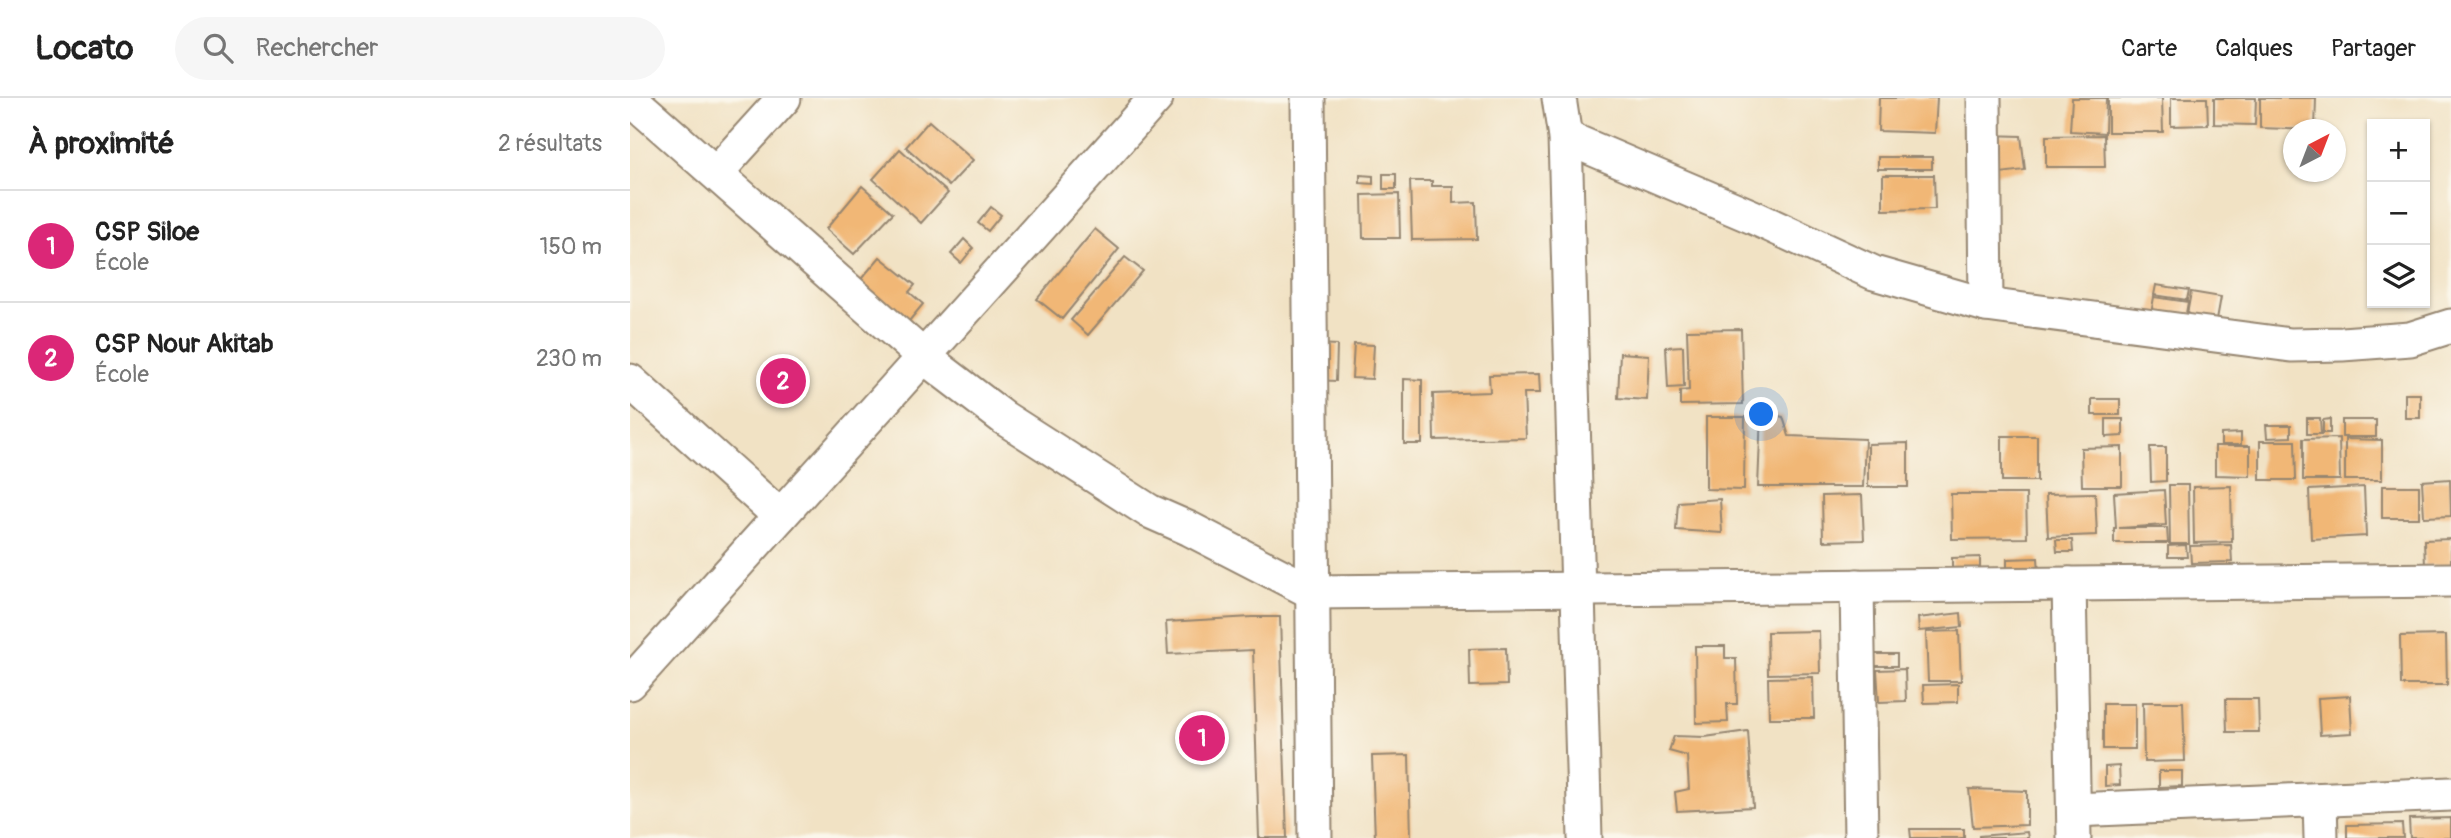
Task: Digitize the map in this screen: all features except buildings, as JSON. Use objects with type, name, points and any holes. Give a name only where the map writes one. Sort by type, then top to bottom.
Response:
[{"type":"street","points":[[630,98],[924,357],[1004,418],[1149,511],[1190,529],[1312,592],[2451,580]]},
{"type":"street","points":[[716,173],[784,98]]},
{"type":"street","points":[[630,683],[1156,98]]},
{"type":"street","points":[[1308,98],[1315,838]]},
{"type":"street","points":[[1559,98],[1565,137],[1585,838]]},
{"type":"street","points":[[1984,98],[1986,305]]},
{"type":"street","points":[[1565,137],[1753,217],[1874,273],[1986,305],[2291,345],[2410,339],[2451,326]]},
{"type":"street","points":[[630,382],[780,516]]},
{"type":"street","points":[[2069,584],[2074,824],[2320,800],[2451,794]]},
{"type":"street","points":[[1857,586],[1861,838]]},
{"type":"street","points":[[2320,800],[2320,838]]},
{"type":"place","name":"CSP Nour Akitab","points":[[783,381]]},
{"type":"place","name":"CSP Siloe","points":[[1202,738]]}]
